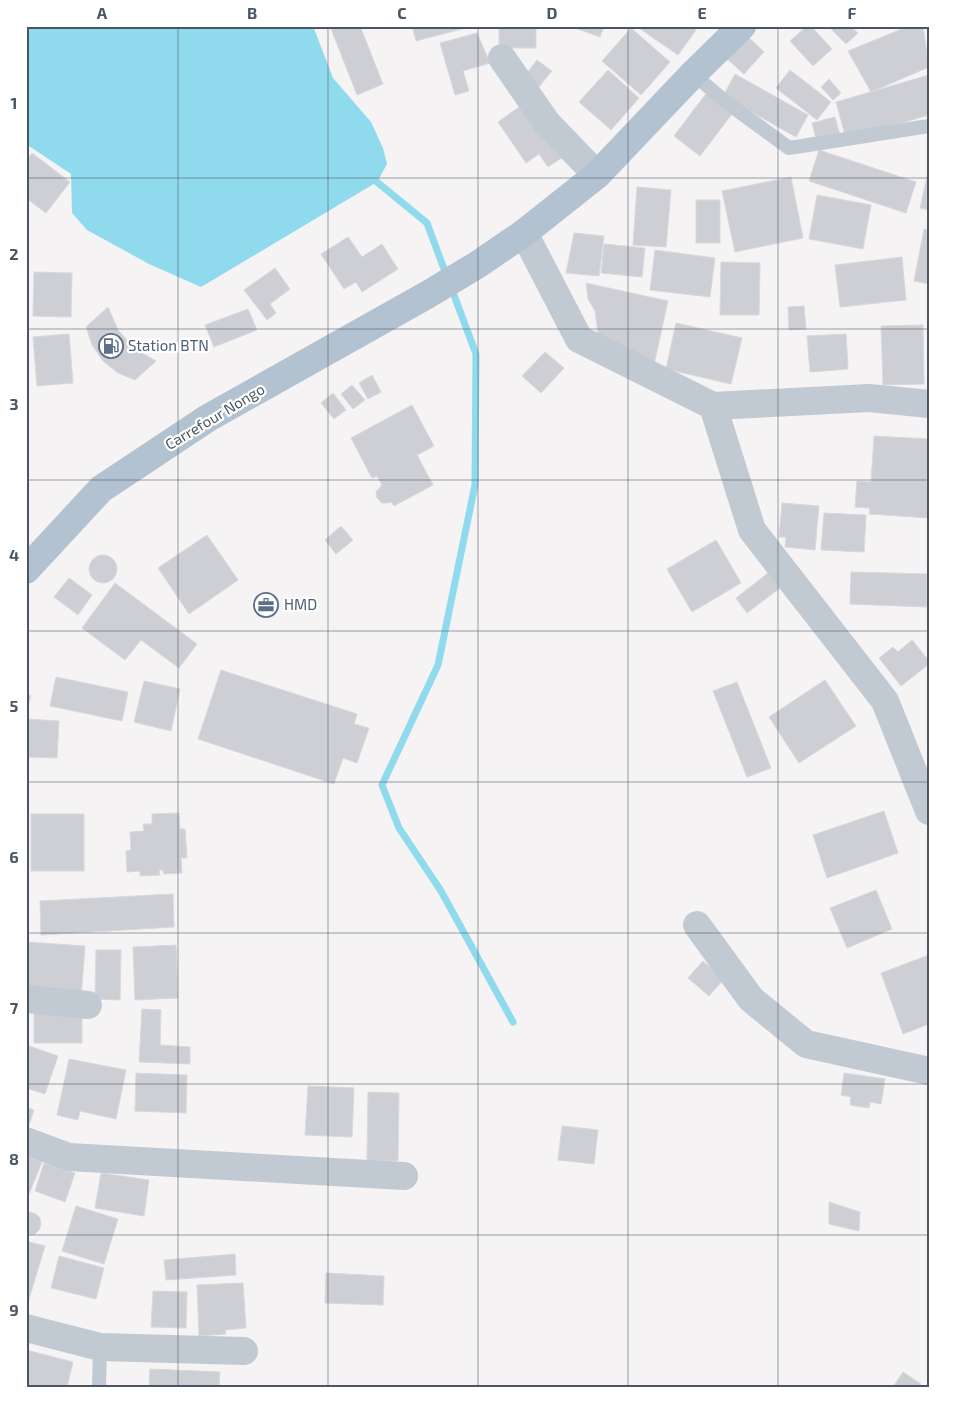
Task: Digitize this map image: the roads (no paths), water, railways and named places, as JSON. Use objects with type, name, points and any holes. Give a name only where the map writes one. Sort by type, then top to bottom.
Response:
[{"type":"main road","name":"Carrefour Nongo","points":[[26,570],[102,489],[208,418],[427,295],[477,265],[524,233],[597,175],[693,74],[742,26]]},
{"type":"street","points":[[502,58],[546,123],[597,175]]},
{"type":"street","points":[[524,233],[579,339],[714,406],[869,398],[929,404]]},
{"type":"street","points":[[714,406],[752,530],[885,701],[929,811]]},
{"type":"street","points":[[697,925],[751,999],[806,1044],[929,1071]]},
{"type":"street","points":[[26,1000],[88,1005]]},
{"type":"street","points":[[26,1141],[69,1158],[404,1176]]},
{"type":"street","points":[[26,1328],[100,1347],[244,1352]]},
{"type":"lane","points":[[693,74],[726,102],[789,148],[929,126]]},
{"type":"lane","points":[[99,1387],[100,1347]]},
{"type":"water","points":[[26,26],[313,26],[333,78],[371,122],[383,148],[387,164],[377,182],[201,287],[149,264],[87,230],[72,213],[71,174],[29,146],[26,146]]},
{"type":"waterway","points":[[377,182],[427,223],[447,277]]},
{"type":"waterway","points":[[451,287],[476,354],[475,485],[438,665],[382,785],[399,828],[441,891],[513,1022]]},
{"type":"place","name":"Station BTN","points":[[111,346]]},
{"type":"place","name":"HMD","points":[[266,605]]}]
